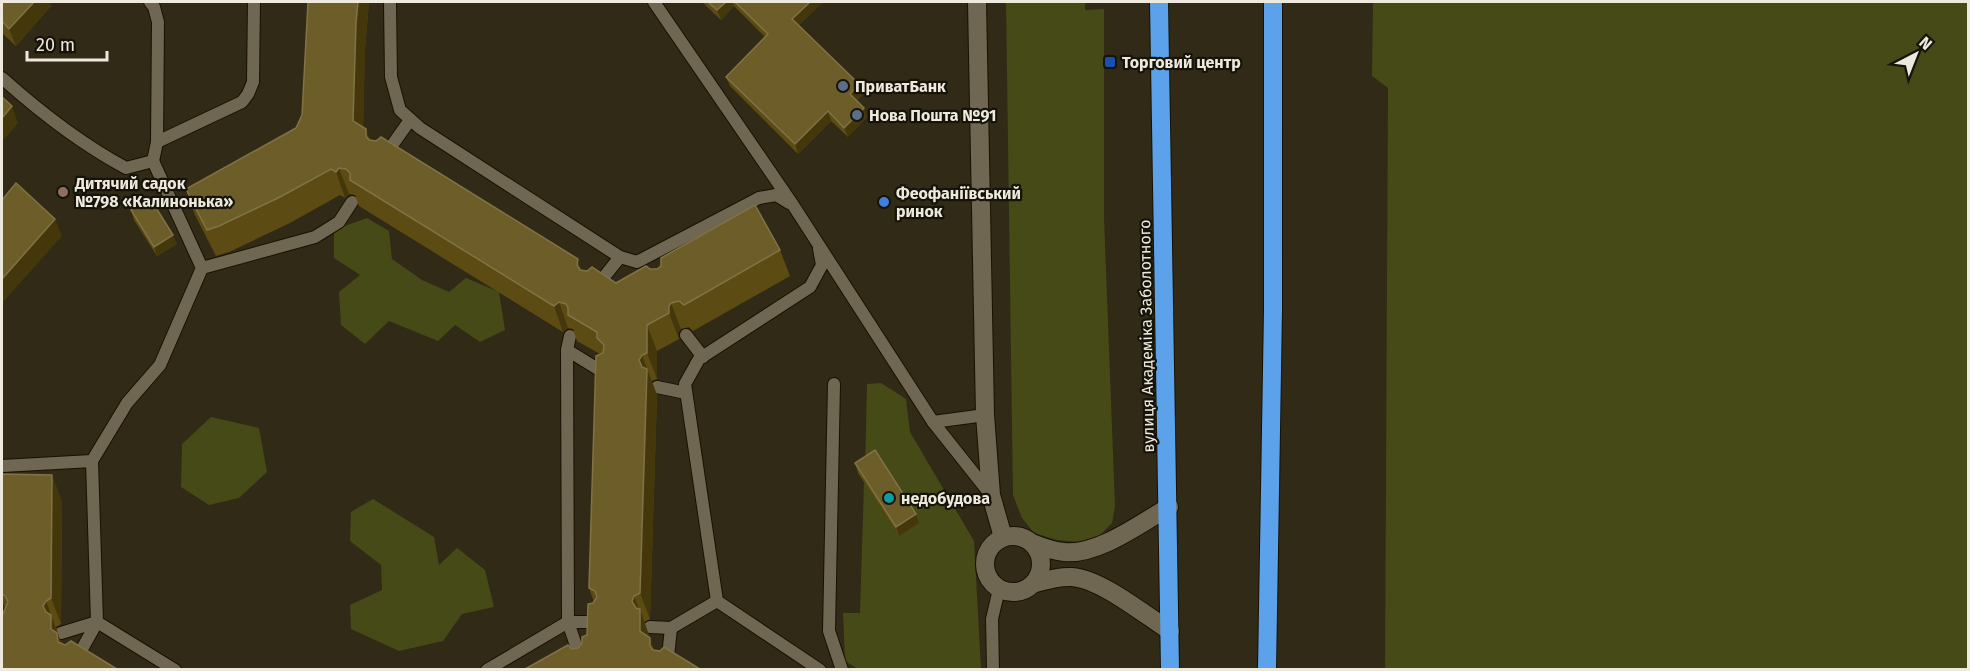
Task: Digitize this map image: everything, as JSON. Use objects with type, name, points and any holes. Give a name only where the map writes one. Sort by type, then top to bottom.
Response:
[{"type":"highway","name":"вулиця Академіка Заболотного","points":[[1160,2],[1170,669]]},
{"type":"highway","points":[[1268,669],[1273,310],[1273,2]]},
{"type":"street","points":[[976,2],[985,415],[991,495],[1003,537]]},
{"type":"street","points":[[1169,507],[1111,540],[1085,550],[1065,553],[1032,543],[1021,537],[1012,535],[1003,537],[989,549],[984,566],[992,583],[1008,592],[1018,592],[1035,583],[1053,578],[1073,577],[1094,582],[1170,631]]},
{"type":"street","points":[[1032,543],[1040,555],[1042,565],[1035,583]]},
{"type":"lane","points":[[74,663],[97,622],[92,461],[127,403],[160,365],[202,268],[153,161],[157,142],[158,22],[154,7],[150,2]]},
{"type":"lane","points":[[157,142],[242,102],[248,94],[252,82],[254,2]]},
{"type":"lane","points":[[390,2],[391,77],[400,110],[420,129],[620,257],[648,262],[759,198],[776,195],[793,205]]},
{"type":"lane","points":[[654,2],[793,205],[933,422],[991,495]]},
{"type":"lane","points":[[2,78],[29,102],[98,153],[126,168],[153,161]]},
{"type":"lane","points":[[382,159],[410,120]]},
{"type":"lane","points":[[202,268],[315,237],[339,222],[352,202]]},
{"type":"lane","points":[[819,245],[822,265],[810,287],[699,359],[685,384],[717,601],[820,669]]},
{"type":"lane","points":[[594,289],[620,257]]},
{"type":"lane","points":[[686,334],[703,357]]},
{"type":"lane","points":[[570,336],[567,350],[568,622],[584,668]]},
{"type":"lane","points":[[567,350],[606,374]]},
{"type":"lane","points":[[834,384],[829,631],[842,669]]},
{"type":"lane","points":[[657,387],[686,393]]},
{"type":"lane","points":[[933,422],[985,415]]},
{"type":"lane","points":[[2,466],[92,461]]},
{"type":"lane","points":[[993,669],[993,619],[999,589]]},
{"type":"lane","points":[[650,627],[671,628],[717,601]]},
{"type":"lane","points":[[61,633],[97,622],[175,669]]},
{"type":"lane","points":[[487,669],[568,622],[598,622]]},
{"type":"lane","points":[[667,669],[671,628]]},
{"type":"green space","points":[[1006,2],[1085,2],[1085,10],[1104,9],[1104,217],[1115,507],[1112,523],[1100,535],[1079,542],[1057,540],[1034,533],[1022,518],[1013,495]]},
{"type":"green space","points":[[1373,2],[1968,2],[1968,669],[1385,669],[1388,88],[1372,76]]},
{"type":"green space","points":[[367,218],[389,231],[392,259],[422,280],[449,292],[466,278],[499,292],[505,330],[480,342],[455,325],[438,341],[389,321],[365,344],[341,325],[339,292],[360,275],[334,258],[334,230]]},
{"type":"green space","points":[[881,383],[906,399],[910,432],[974,541],[981,669],[858,669],[845,661],[843,613],[860,613],[864,482],[899,536],[865,468],[867,384]]},
{"type":"green space","points":[[211,417],[259,428],[267,472],[239,498],[209,505],[181,487],[182,444]]},
{"type":"green space","points":[[373,499],[434,537],[439,565],[457,548],[485,570],[494,607],[462,614],[443,641],[399,651],[351,629],[350,605],[382,590],[381,565],[350,541],[351,512]]},
{"type":"building","points":[[2,2],[34,2],[9,29],[2,21]]},
{"type":"building","points":[[308,2],[358,2],[353,121],[366,129],[366,136],[369,140],[376,141],[381,137],[578,259],[577,265],[580,270],[587,271],[592,267],[616,283],[646,266],[650,269],[657,269],[661,266],[661,258],[755,205],[780,250],[684,305],[679,301],[671,303],[669,313],[647,325],[647,353],[639,360],[642,367],[647,369],[640,593],[634,596],[632,601],[636,608],[640,609],[640,631],[650,638],[650,646],[653,650],[660,651],[664,647],[700,669],[525,669],[568,645],[572,649],[578,648],[582,643],[582,637],[587,635],[588,604],[593,603],[597,597],[595,591],[589,588],[596,356],[603,353],[604,345],[597,338],[597,332],[568,315],[566,304],[559,302],[554,306],[549,303],[350,180],[350,173],[346,169],[339,168],[336,172],[331,169],[280,197],[207,230],[186,189],[296,128],[302,115]]},
{"type":"building","points":[[708,2],[726,2],[717,10]]},
{"type":"building","points":[[735,2],[810,2],[792,19],[859,84],[850,94],[864,108],[844,128],[828,111],[795,144],[726,77],[768,34]]},
{"type":"building","points":[[2,97],[12,106],[2,118]]},
{"type":"building","points":[[16,183],[55,219],[2,279],[2,200]]},
{"type":"building","points":[[150,198],[173,235],[154,247],[131,210]]},
{"type":"building","name":"недобудова","points":[[875,450],[916,514],[896,527],[855,463]]},
{"type":"building","points":[[2,474],[52,475],[51,598],[43,606],[51,615],[51,629],[57,633],[58,642],[65,645],[71,641],[117,669],[2,669],[2,616],[8,602],[2,594]]},
{"type":"place","name":"Торговий центр","points":[[1110,62]]},
{"type":"place","name":"ПриватБанк","points":[[843,86]]},
{"type":"place","name":"Нова Пошта №91","points":[[857,115]]},
{"type":"place","name":"Дитячий садок №798 «Калинонька»","points":[[63,192]]},
{"type":"place","name":"Феофаніївський ринок","points":[[884,202]]},
{"type":"place","name":"недобудова","points":[[889,498]]}]
